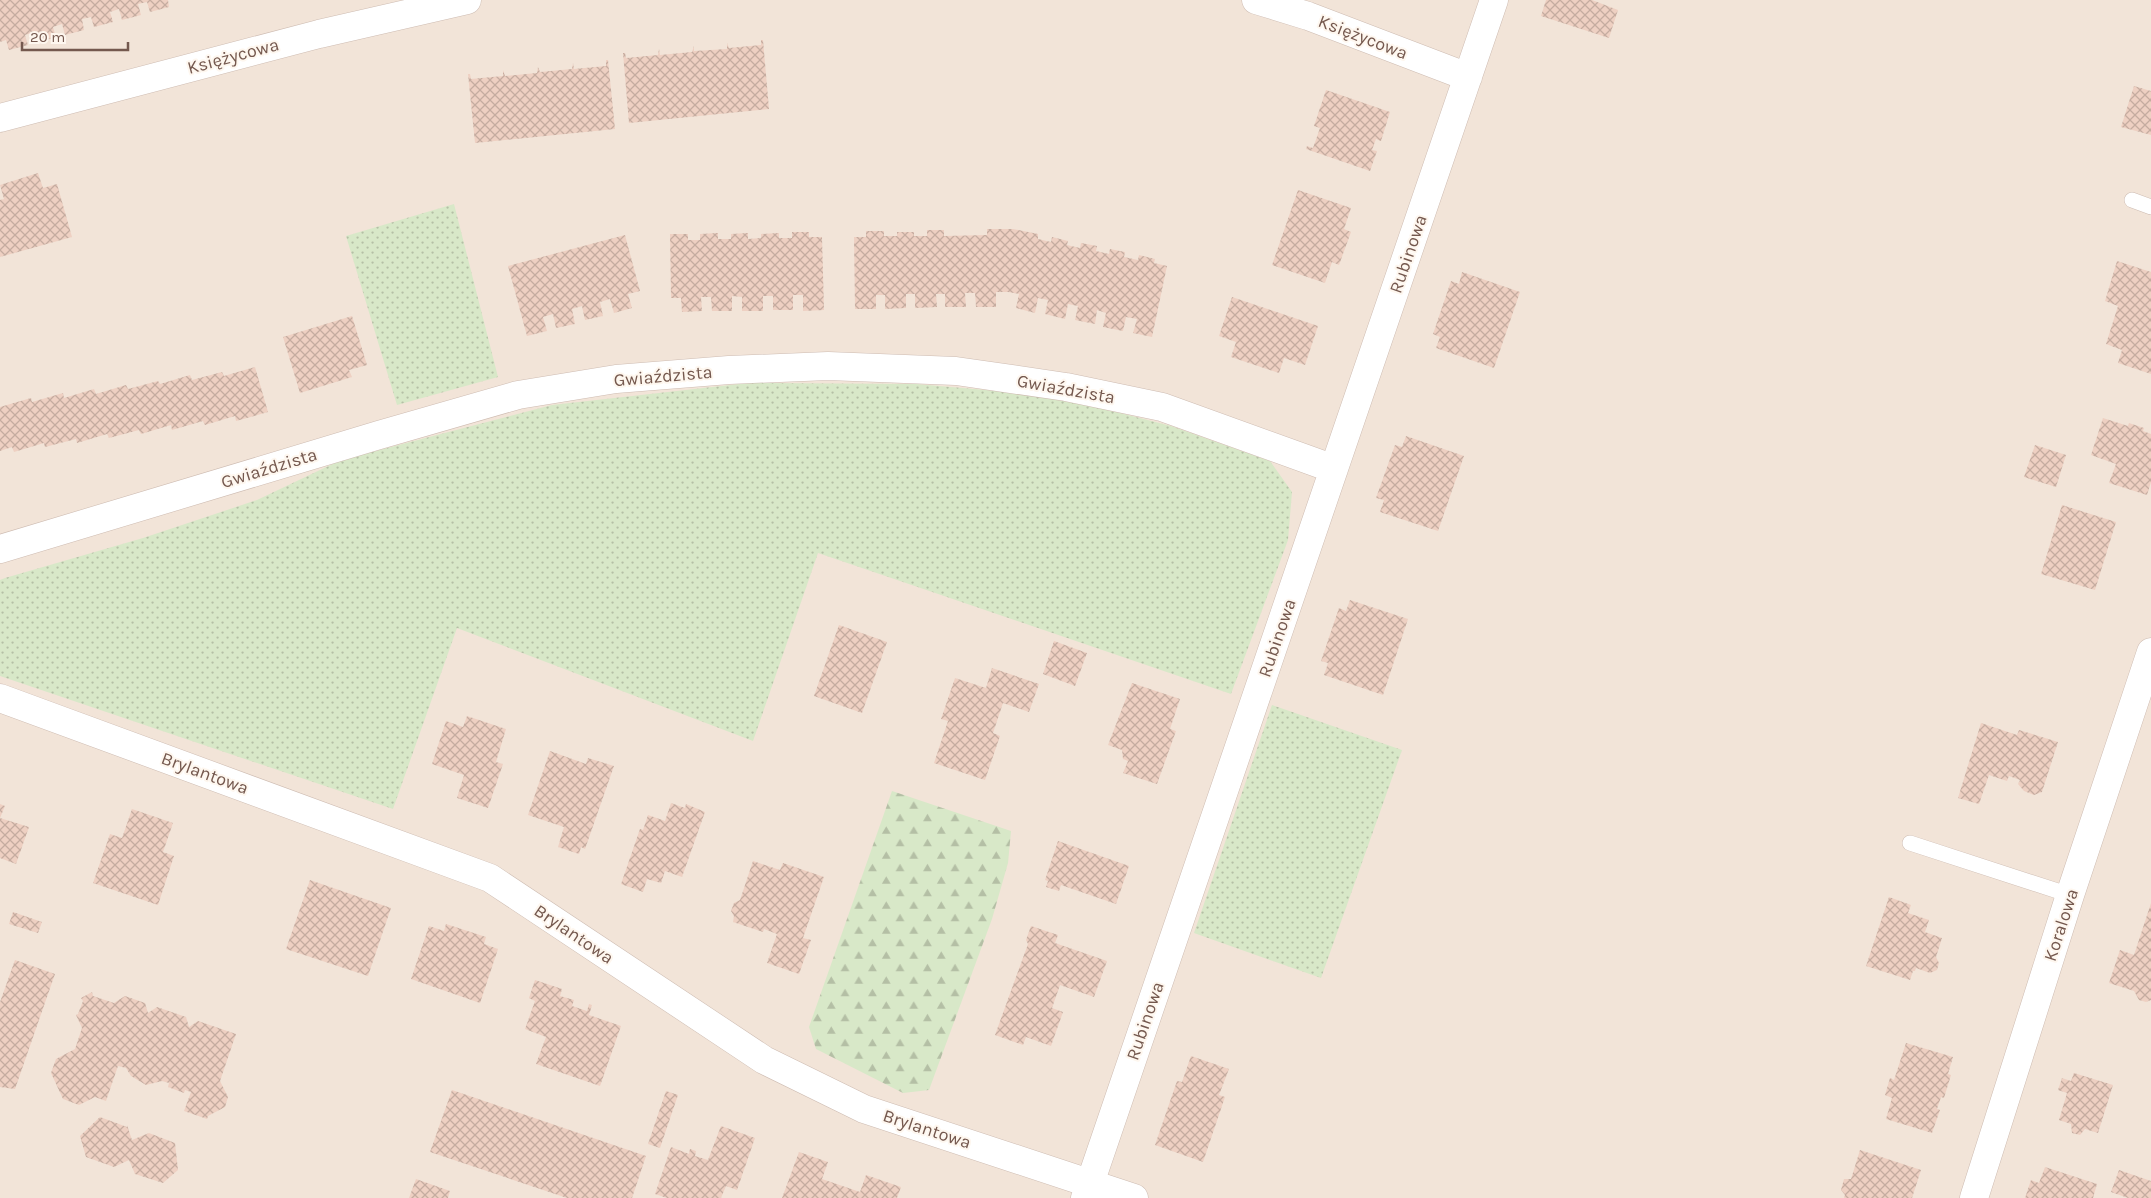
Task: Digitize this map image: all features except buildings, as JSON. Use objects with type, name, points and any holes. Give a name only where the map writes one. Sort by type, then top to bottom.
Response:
[{"type":"street","name":"Księżycowa","points":[[0,118],[319,34],[466,0]]},
{"type":"street","name":"Księżycowa","points":[[1256,0],[1308,16],[1468,77]]},
{"type":"street","name":"Rubinowa","points":[[1087,1190],[1494,0]]},
{"type":"street","name":"Gwiaździsta","points":[[0,549],[518,395],[616,379],[730,370],[828,366],[956,371],[1066,387],[1162,407],[1334,469]]},
{"type":"street","name":"Koralowa","points":[[1974,1198],[2070,895],[2151,652]]},
{"type":"street","name":"Brylantowa","points":[[0,698],[490,878],[764,1060],[864,1109],[1087,1190],[1134,1198]]},
{"type":"lane","points":[[2132,200],[2151,207]]},
{"type":"lane","points":[[1910,843],[2070,895]]},
{"type":"shaded area","points":[[0,0],[2151,0],[2151,1198],[0,1198]]},
{"type":"green space","points":[[454,204],[498,377],[397,405],[346,236]]},
{"type":"green space","points":[[748,383],[916,384],[1054,396],[1171,426],[1270,461],[1292,492],[1288,540],[1231,694],[818,553],[753,741],[457,628],[393,809],[0,676],[0,580],[5,578],[143,538],[257,500],[341,460],[552,405]]},
{"type":"green space","points":[[1272,705],[1402,750],[1321,978],[1194,933]]},
{"type":"green space","points":[[892,791],[1011,831],[1008,863],[992,919],[929,1090],[903,1093],[816,1049],[809,1027]]}]
